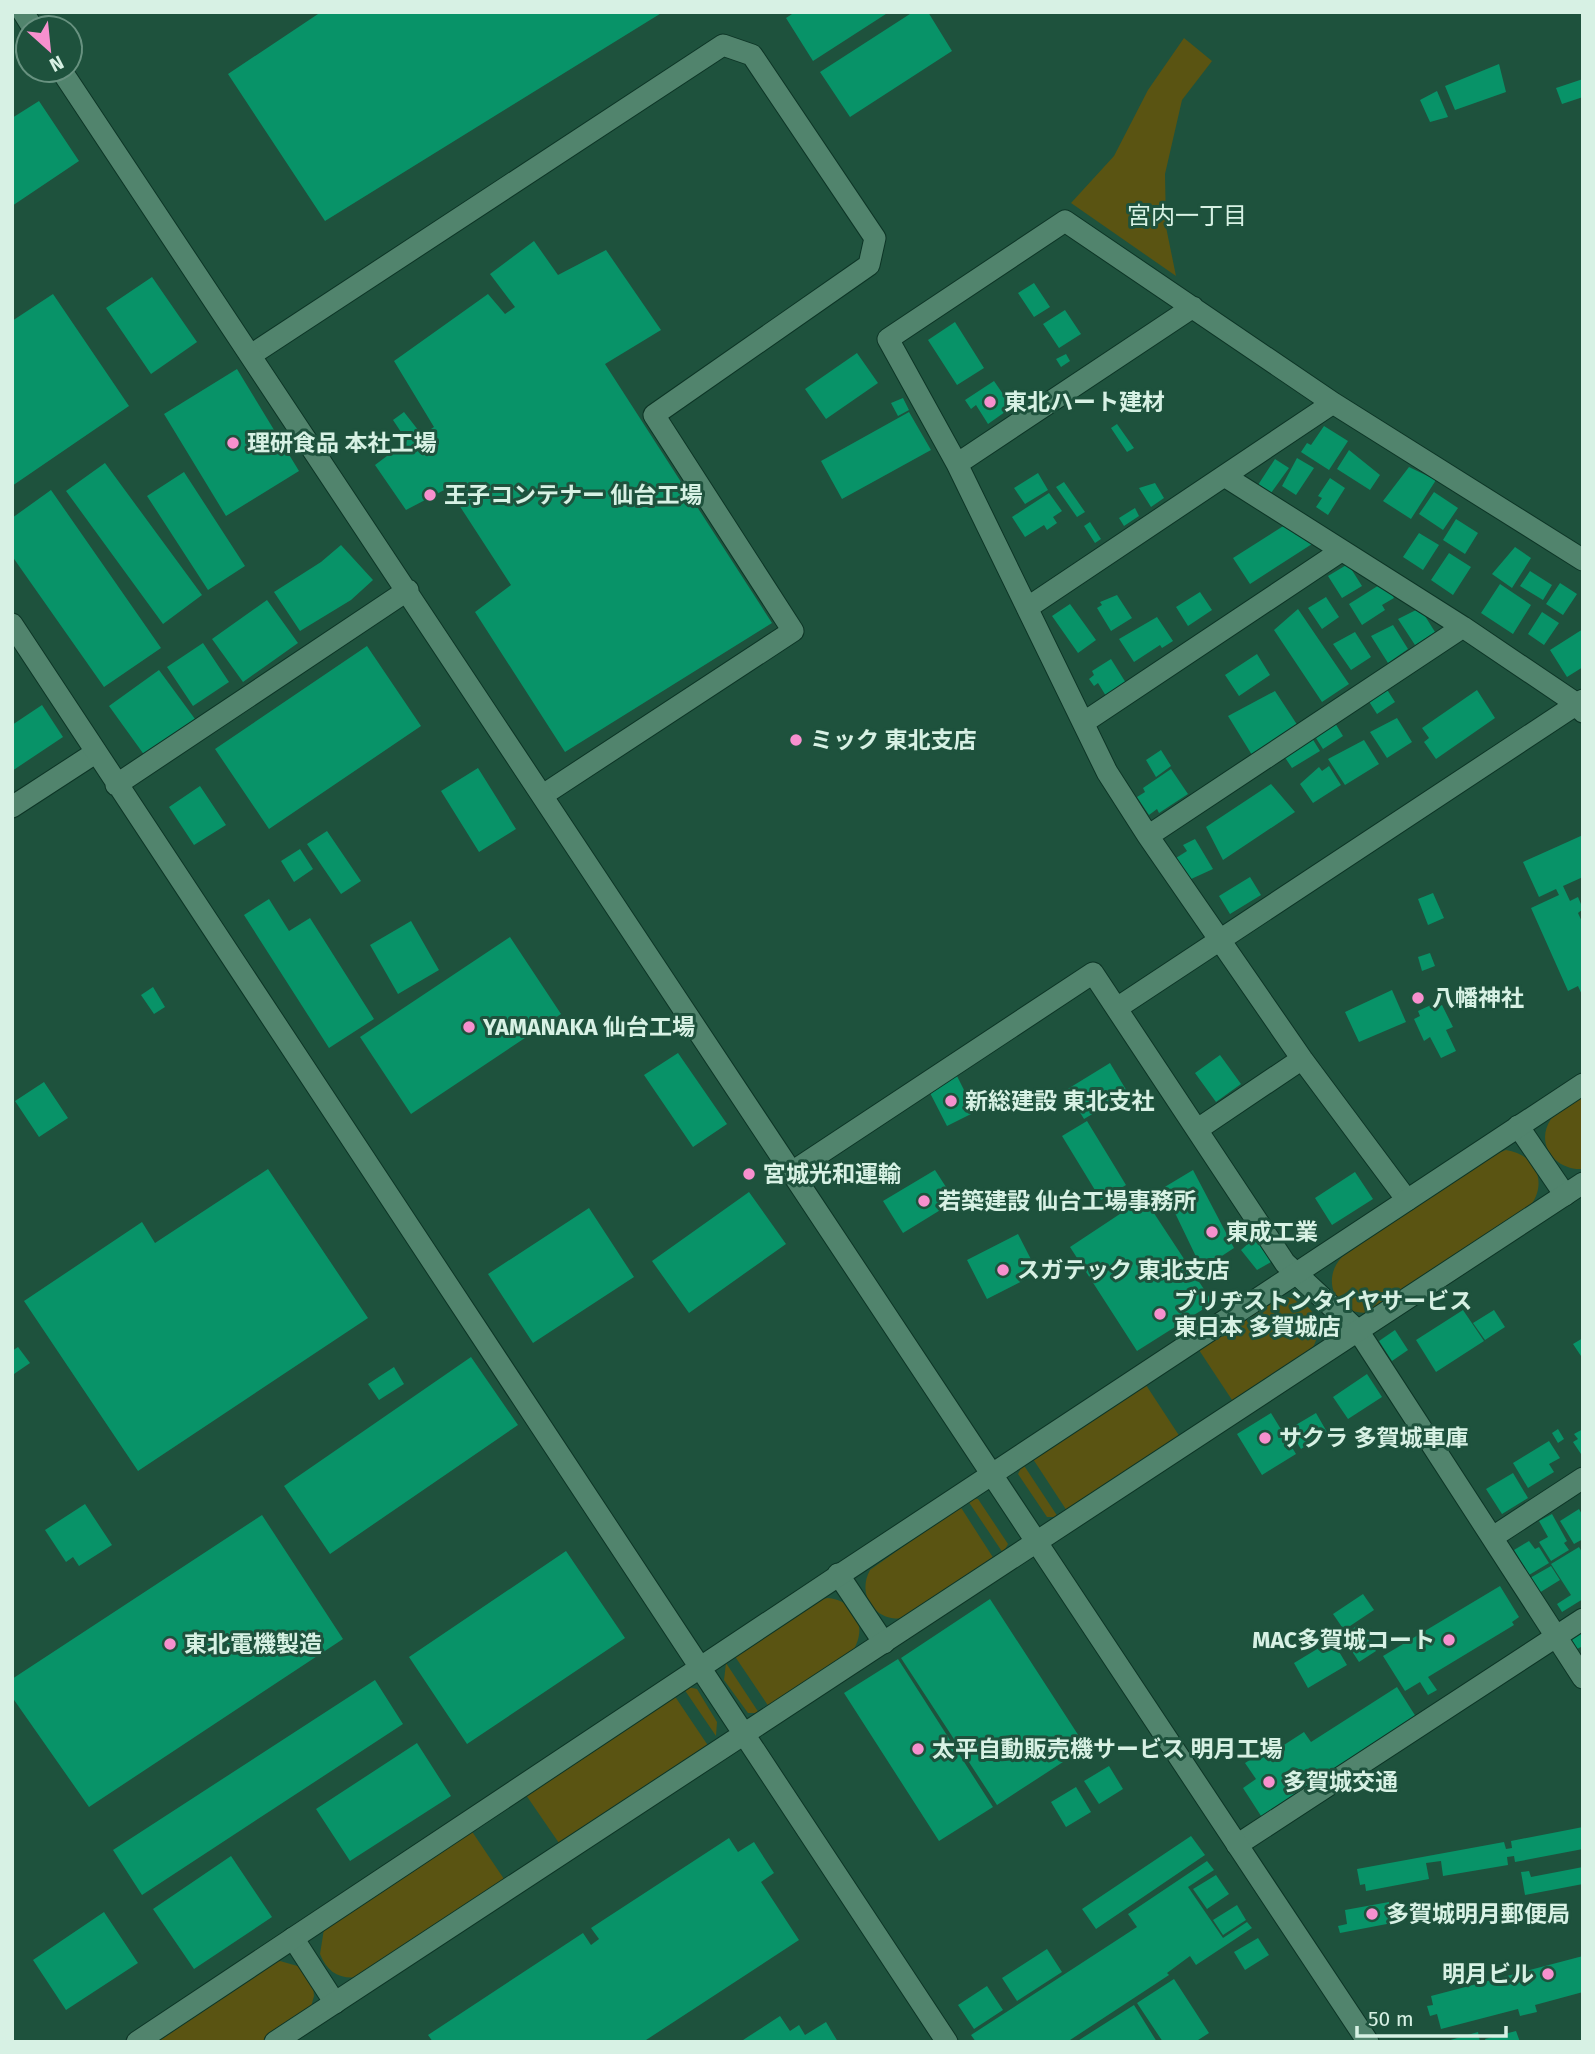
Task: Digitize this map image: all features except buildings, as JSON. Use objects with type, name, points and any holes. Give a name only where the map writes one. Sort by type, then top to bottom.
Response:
[{"type":"street","points":[[251,355],[723,45],[752,55],[875,238],[869,265],[654,415],[793,631],[543,795]]},
{"type":"street","points":[[70,84],[1368,2042]]},
{"type":"street","points":[[1406,1200],[1302,1059],[1107,772],[957,464],[888,340],[1065,222],[1333,403],[1583,560]]},
{"type":"street","points":[[957,464],[1193,307]]},
{"type":"street","points":[[1027,608],[1333,403]]},
{"type":"street","points":[[1117,1008],[1581,705],[1226,477]]},
{"type":"street","points":[[1083,723],[1341,551]]},
{"type":"street","points":[[116,785],[408,590]]},
{"type":"street","points":[[12,624],[947,2042]]},
{"type":"street","points":[[1148,836],[1463,627]]},
{"type":"street","points":[[12,807],[95,753]]},
{"type":"street","points":[[792,1172],[1093,973],[1296,1275],[1358,1331],[1583,1678]]},
{"type":"street","points":[[1198,1129],[1302,1059]]},
{"type":"street","points":[[137,2042],[990,1472],[1296,1275],[1583,1084]]},
{"type":"street","points":[[275,2042],[1574,1189],[1518,1126]]},
{"type":"street","points":[[1493,1537],[1583,1478]]},
{"type":"street","points":[[838,1574],[884,1643]]},
{"type":"street","points":[[1237,1845],[1583,1619]]},
{"type":"street","points":[[293,1938],[335,2003]]},
{"type":"shaded area","points":[[1184,38],[1212,61],[1182,100],[1165,174],[1166,227],[1176,276],[1071,203],[1114,156],[1148,90]]},
{"type":"shaded area","points":[[1583,1095],[1583,1169],[1564,1166],[1557,1161],[1545,1138],[1546,1128],[1554,1115]]},
{"type":"shaded area","points":[[1506,1150],[1525,1157],[1536,1170],[1538,1187],[1531,1205],[1371,1312],[1359,1312],[1341,1304],[1332,1287],[1332,1277],[1335,1266],[1342,1257],[1486,1158]]},
{"type":"shaded area","points":[[1285,1297],[1304,1304],[1311,1310],[1317,1325],[1315,1343],[1310,1352],[1234,1403],[1199,1350],[1274,1300]]},
{"type":"shaded area","points":[[1146,1385],[1180,1437],[1067,1511],[1033,1459]]},
{"type":"shaded area","points":[[1023,1464],[1058,1517],[1047,1517],[1018,1474]]},
{"type":"shaded area","points":[[972,1498],[978,1499],[1008,1544],[1003,1553],[968,1501]]},
{"type":"shaded area","points":[[960,1506],[994,1559],[905,1618],[885,1616],[877,1612],[865,1589],[870,1570]]},
{"type":"shaded area","points":[[817,1600],[838,1600],[853,1610],[859,1626],[857,1643],[852,1652],[769,1707],[734,1655]]},
{"type":"shaded area","points":[[726,1663],[759,1713],[748,1713],[724,1680]]},
{"type":"shaded area","points":[[684,1689],[697,1689],[717,1722],[716,1736]]},
{"type":"shaded area","points":[[674,1695],[709,1747],[561,1846],[526,1795]]},
{"type":"shaded area","points":[[471,1830],[506,1882],[359,1977],[340,1976],[326,1966],[320,1954],[324,1929]]},
{"type":"shaded area","points":[[280,1961],[301,1967],[313,1985],[314,1996],[311,2007],[265,2042],[149,2042],[269,1963]]},
{"type":"place","name":"東北ハート建材","points":[[990,402]]},
{"type":"place","name":"理研食品 本社工場","points":[[233,443]]},
{"type":"place","name":"王子コンテナー 仙台工場","points":[[430,495]]},
{"type":"place","name":"ミック 東北支店","points":[[796,740]]},
{"type":"place","name":"八幡神社","points":[[1418,998]]},
{"type":"place","name":"YAMANAKA 仙台工場","points":[[469,1027]]},
{"type":"place","name":"新総建設 東北支社","points":[[951,1101]]},
{"type":"place","name":"宮城光和運輸","points":[[749,1174]]},
{"type":"place","name":"若築建設 仙台工場事務所","points":[[924,1201]]},
{"type":"place","name":"東成工業","points":[[1212,1232]]},
{"type":"place","name":"スガテック 東北支店","points":[[1003,1270]]},
{"type":"place","name":"ブリヂストンタイヤサービス 東日本 多賀城店","points":[[1160,1314]]},
{"type":"place","name":"サクラ 多賀城車庫","points":[[1265,1438]]},
{"type":"place","name":"MAC多賀城コート","points":[[1449,1640]]},
{"type":"place","name":"東北電機製造","points":[[170,1644]]},
{"type":"place","name":"太平自動販売機サービス 明月工場","points":[[918,1749]]},
{"type":"place","name":"多賀城交通","points":[[1269,1782]]},
{"type":"place","name":"多賀城明月郵便局","points":[[1372,1914]]},
{"type":"place","name":"明月ビル","points":[[1548,1974]]},
{"type":"district","name":"宮内一丁目","points":[[1187,216]]}]
